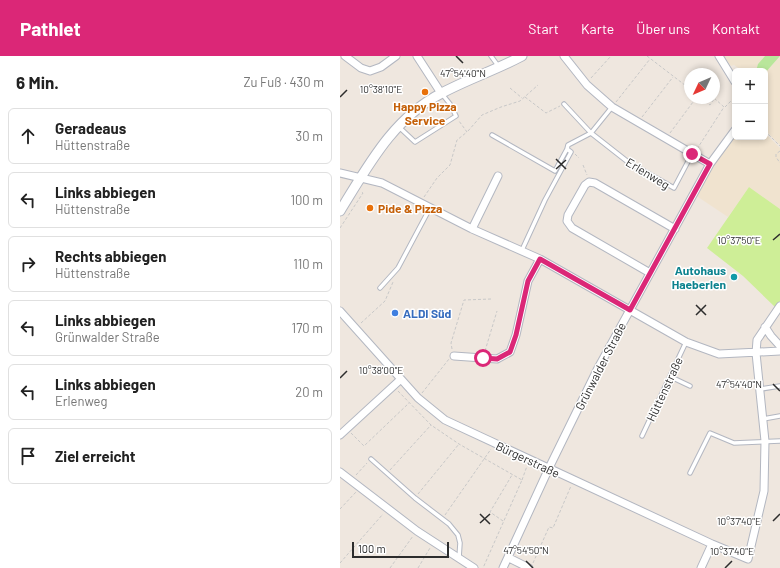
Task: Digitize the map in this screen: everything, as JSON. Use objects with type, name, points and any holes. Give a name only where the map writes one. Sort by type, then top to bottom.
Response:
[{"type":"street","points":[[345,56],[361,68],[370,71],[381,67],[396,56]]},
{"type":"street","points":[[417,56],[441,93]]},
{"type":"street","points":[[340,211],[385,140],[398,125],[416,110],[441,93],[499,68],[522,56]]},
{"type":"street","points":[[564,56],[586,83],[612,107],[710,164]]},
{"type":"street","points":[[719,56],[732,77]]},
{"type":"street","name":"Grünwalder Straße","points":[[504,568],[549,468],[597,370],[710,164],[732,134]]},
{"type":"street","name":"Hüttenstraße","points":[[340,173],[382,183],[472,229],[522,250],[686,342],[720,354],[780,351]]},
{"type":"street","points":[[472,229],[498,176]]},
{"type":"street","points":[[650,272],[572,228],[567,221],[568,215],[585,185],[589,182],[595,183],[675,228]]},
{"type":"street","points":[[454,356],[497,359],[510,352],[516,335],[528,281],[540,259]]},
{"type":"street","points":[[765,441],[761,389],[756,353],[757,340],[780,306]]},
{"type":"street","name":"Bürgerstraße","points":[[340,311],[357,328],[418,398],[445,420],[712,544],[748,559],[764,491],[765,441]]},
{"type":"street","points":[[765,327],[780,346]]},
{"type":"street","points":[[340,434],[401,379]]},
{"type":"street","points":[[340,472],[433,543],[474,568]]},
{"type":"street","points":[[701,568],[712,544]]},
{"type":"street","points":[[509,558],[529,568]]},
{"type":"lane","points":[[491,56],[499,68]]},
{"type":"lane","points":[[398,125],[414,142],[456,116],[450,104],[441,93]]},
{"type":"lane","name":"Erlenweg","points":[[564,104],[591,133],[628,162],[674,188],[693,154]]},
{"type":"lane","points":[[492,135],[555,171],[567,150],[568,145],[591,133],[612,107]]},
{"type":"lane","points":[[522,250],[571,152],[567,150]]},
{"type":"lane","points":[[380,288],[398,268],[430,208]]},
{"type":"lane","name":"Hüttenstraße","points":[[642,436],[686,342]]},
{"type":"lane","points":[[670,377],[690,386]]},
{"type":"lane","points":[[761,389],[780,386]]},
{"type":"lane","points":[[763,419],[780,416]]},
{"type":"lane","points":[[690,473],[710,433],[734,443],[780,441]]},
{"type":"lane","points":[[371,459],[415,498],[449,524],[458,535],[460,544],[459,559]]},
{"type":"path","points":[[586,83],[610,56]]},
{"type":"path","points":[[647,56],[684,84]]},
{"type":"path","points":[[612,107],[650,59]]},
{"type":"path","points":[[638,123],[673,76]]},
{"type":"path","points":[[420,203],[437,178],[450,165],[457,140],[467,132],[482,115],[501,106],[520,101],[538,85]]},
{"type":"path","points":[[510,88],[522,99]]},
{"type":"path","points":[[525,96],[546,113],[564,104]]},
{"type":"path","points":[[693,154],[724,107],[732,100]]},
{"type":"path","points":[[720,103],[724,107]]},
{"type":"path","points":[[666,139],[692,104]]},
{"type":"path","points":[[456,116],[467,132]]},
{"type":"path","points":[[768,135],[780,146]]},
{"type":"path","points":[[780,151],[776,157],[780,163]]},
{"type":"path","points":[[583,165],[589,182]]},
{"type":"path","points":[[340,228],[363,193],[353,189]]},
{"type":"path","points":[[357,328],[385,301],[394,280],[393,274]]},
{"type":"path","points":[[418,398],[448,360],[454,356],[451,343],[464,300],[491,299]]},
{"type":"path","points":[[483,358],[497,311]]},
{"type":"path","points":[[394,386],[431,425],[459,444],[522,480]]},
{"type":"path","points":[[346,429],[364,446],[409,403]]},
{"type":"path","points":[[387,473],[431,425]]},
{"type":"path","points":[[443,519],[485,459],[494,443]]},
{"type":"path","points":[[415,498],[459,444]]},
{"type":"path","points":[[350,481],[371,459]]},
{"type":"path","points":[[483,568],[522,480],[529,459]]},
{"type":"path","points":[[504,521],[490,512],[512,475]]},
{"type":"path","points":[[529,568],[549,528],[553,528],[574,480]]},
{"type":"path","points":[[340,509],[359,488]]},
{"type":"path","points":[[340,563],[387,509]]},
{"type":"path","points":[[390,568],[417,531]]},
{"type":"path","points":[[418,568],[433,543]]},
{"type":"shaded area","points":[[723,56],[765,56],[758,64],[757,68],[738,68],[734,65],[731,66]]},
{"type":"shaded area","points":[[780,56],[780,145],[768,133],[768,70]]},
{"type":"shaded area","points":[[768,136],[780,148],[780,209],[749,187],[728,217],[695,195],[711,166],[732,138],[732,140],[768,140]]},
{"type":"green space","points":[[765,56],[780,56],[768,70],[768,68],[757,68],[758,64]]},
{"type":"green space","points":[[749,187],[780,209],[780,301],[775,307],[743,276],[707,248]]},
{"type":"place","name":"Happy Pizza Service","points":[[425,92]]},
{"type":"place","name":"Pide & Pizza","points":[[370,208]]},
{"type":"place","name":"Autohaus Haeberlen","points":[[734,277]]},
{"type":"place","name":"ALDI Süd","points":[[395,313]]},
{"type":"route","points":[[483,358],[497,359],[510,352],[516,335],[528,281],[540,259],[630,310],[710,164],[692,154]]}]
